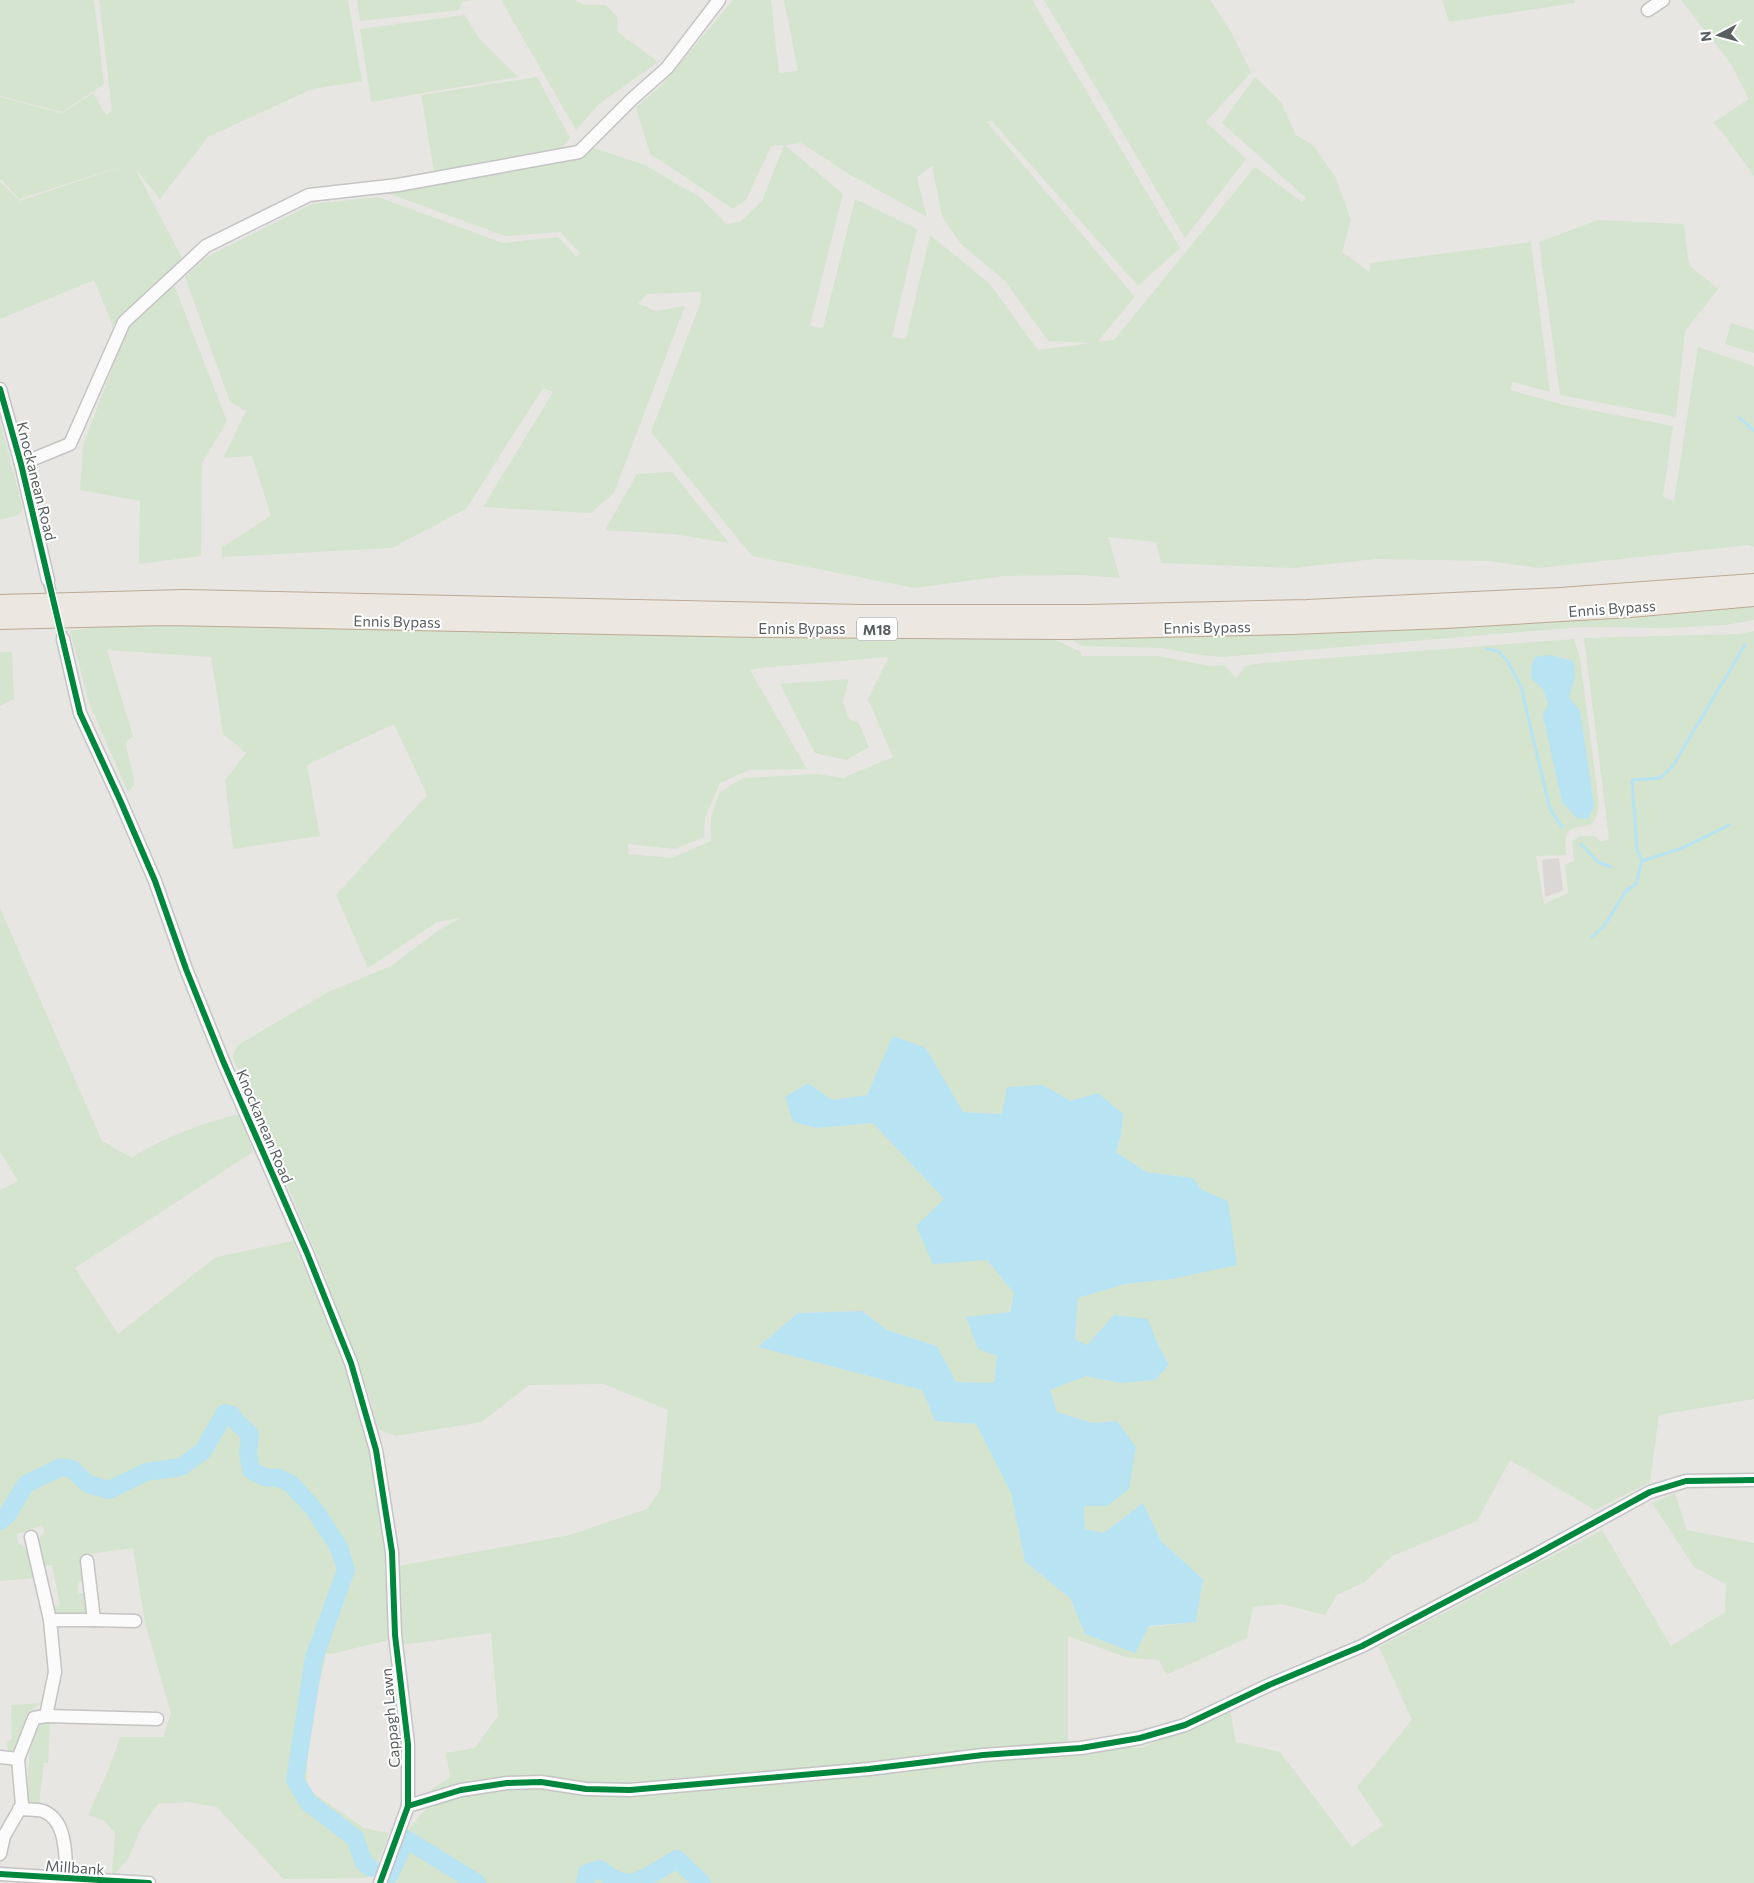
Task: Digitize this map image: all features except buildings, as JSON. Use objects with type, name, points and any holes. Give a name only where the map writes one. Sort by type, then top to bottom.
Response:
[{"type":"highway","name":"Ennis Bypass","points":[[0,604],[184,599],[852,614],[1088,614],[1317,608],[1560,597],[1754,582]]},
{"type":"highway","name":"Ennis Bypass","points":[[0,620],[166,616],[758,628],[1067,630],[1292,625],[1445,619],[1630,608],[1754,597]]},
{"type":"street","points":[[21,464],[70,444],[124,322],[206,246],[309,196],[398,185],[579,152],[632,99],[667,68],[719,0]]},
{"type":"street","points":[[1648,10],[1663,0]]},
{"type":"street","name":"Knockanean Road","points":[[0,389],[21,464],[48,580]]},
{"type":"street","name":"Knockanean Road","points":[[63,639],[80,713],[155,881],[186,969],[223,1061],[307,1253],[351,1363],[376,1450],[392,1552],[394,1635]]},
{"type":"street","points":[[408,1806],[461,1790],[507,1783],[541,1782],[586,1789],[630,1790],[868,1769],[983,1755],[1081,1748],[1140,1738],[1186,1725],[1269,1685],[1362,1646],[1650,1492],[1686,1481],[1754,1480]]},
{"type":"street","points":[[31,1536],[50,1620],[55,1672],[46,1716]]},
{"type":"street","points":[[87,1561],[94,1620]]},
{"type":"street","points":[[50,1620],[135,1621]]},
{"type":"street","name":"Cappagh Lawn","points":[[380,1883],[408,1806],[408,1744],[394,1635]]},
{"type":"street","points":[[0,1854],[4,1836],[22,1805],[18,1759],[34,1718],[46,1716],[156,1719]]},
{"type":"street","points":[[0,1757],[18,1759]]},
{"type":"street","points":[[19,1809],[40,1810],[50,1814],[57,1821],[65,1848],[66,1865]]},
{"type":"street","name":"Millbank","points":[[0,1874],[107,1882],[149,1883]]},
{"type":"shaded area","points":[[1559,858],[1563,890],[1545,897],[1542,860]]},
{"type":"green space","points":[[0,0],[94,0],[104,84],[62,112],[0,96]]},
{"type":"green space","points":[[99,0],[348,0],[362,81],[312,89],[208,137],[160,199],[135,168],[182,258],[113,326],[94,280],[0,319],[0,182],[20,201],[132,163],[19,199],[0,180],[0,97],[62,113],[93,93],[106,115],[112,111]]},
{"type":"green space","points":[[357,0],[474,0],[462,2],[459,10],[360,21]]},
{"type":"green space","points":[[501,0],[574,0],[584,5],[606,5],[617,17],[618,32],[658,62],[599,104],[576,130]]},
{"type":"green space","points":[[733,0],[771,0],[779,73],[798,71],[784,0],[1032,0],[1180,248],[1138,286],[992,121],[987,122],[1135,297],[1097,342],[1114,340],[1255,167],[1302,202],[1306,198],[1222,123],[1255,77],[1281,102],[1296,135],[1314,146],[1336,178],[1351,220],[1342,252],[1370,272],[1370,263],[1531,242],[1550,392],[1513,382],[1510,390],[1564,405],[1673,426],[1663,497],[1674,501],[1698,347],[1754,366],[1754,547],[1748,545],[1539,568],[1489,561],[1375,559],[1293,568],[1161,563],[1156,542],[1108,537],[1120,578],[1080,575],[1004,576],[914,588],[752,556],[651,432],[700,304],[701,292],[647,294],[638,303],[656,311],[685,306],[614,493],[591,513],[483,507],[553,392],[543,388],[466,509],[392,548],[222,557],[222,547],[271,516],[252,456],[223,458],[246,411],[230,402],[185,277],[205,258],[312,204],[378,197],[503,243],[558,237],[577,257],[580,253],[560,232],[505,236],[382,191],[579,155],[595,148],[645,165],[701,198],[726,224],[740,222],[762,201],[784,145],[771,146],[746,200],[733,209],[650,154],[636,107],[660,87]],"holes":[[[801,143],[847,173],[927,217],[917,177],[932,166],[942,216],[960,243],[1005,281],[1048,341],[1092,343],[1038,350],[989,283],[930,235],[906,339],[892,337],[917,229],[855,199],[823,328],[810,326],[843,194],[785,145]]]},
{"type":"green space","points":[[1044,0],[1210,0],[1231,32],[1251,72],[1206,122],[1246,159],[1185,238]]},
{"type":"green space","points":[[1442,0],[1574,0],[1575,3],[1449,22]]},
{"type":"green space","points":[[1681,0],[1754,0],[1754,176],[1723,133],[1713,123],[1749,99],[1731,64]]},
{"type":"green space","points":[[465,15],[479,38],[518,77],[371,102],[360,29]]},
{"type":"green space","points":[[537,77],[570,138],[563,147],[434,171],[421,95]]},
{"type":"green space","points":[[1598,220],[1684,224],[1689,265],[1718,289],[1685,331],[1676,417],[1560,395],[1539,242]]},
{"type":"green space","points":[[174,285],[227,421],[202,463],[201,556],[139,564],[140,501],[80,490],[83,445],[127,329]]},
{"type":"green space","points":[[1731,323],[1754,330],[1754,353],[1725,344]]},
{"type":"green space","points":[[0,420],[23,510],[18,515],[0,520]]},
{"type":"green space","points":[[672,472],[729,543],[673,534],[605,530],[637,474]]},
{"type":"green space","points":[[1754,598],[1754,620],[1726,625],[1668,628],[1581,627],[1222,657],[1162,648],[1082,646],[1068,637]]},
{"type":"green space","points":[[109,625],[1049,637],[1081,652],[1081,656],[1158,656],[1210,666],[1224,665],[1236,678],[1245,666],[1262,663],[1574,639],[1580,658],[1599,804],[1597,815],[1593,822],[1571,830],[1567,835],[1565,842],[1566,855],[1536,856],[1544,904],[1568,893],[1565,865],[1574,861],[1572,841],[1581,836],[1595,836],[1601,842],[1609,839],[1584,638],[1740,634],[1754,631],[1754,1399],[1659,1415],[1650,1482],[1595,1510],[1510,1460],[1477,1521],[1392,1556],[1365,1582],[1337,1595],[1325,1615],[1282,1604],[1253,1607],[1247,1638],[1166,1675],[1159,1660],[1128,1658],[1068,1636],[1068,1745],[1141,1748],[1230,1709],[1236,1742],[1280,1752],[1352,1847],[1383,1825],[1357,1787],[1412,1720],[1379,1647],[1602,1530],[1671,1646],[1725,1612],[1726,1584],[1694,1567],[1652,1503],[1675,1493],[1687,1530],[1754,1543],[1754,1883],[384,1883],[386,1871],[406,1832],[428,1807],[432,1789],[450,1777],[446,1753],[475,1748],[498,1716],[491,1633],[401,1645],[398,1566],[570,1535],[647,1509],[660,1490],[668,1410],[604,1384],[529,1385],[482,1422],[396,1436],[377,1429],[369,1395],[317,1255],[233,1058],[238,1045],[328,992],[391,966],[439,930],[460,918],[437,922],[368,968],[336,895],[427,795],[394,724],[307,765],[320,836],[233,849],[225,780],[246,753],[223,734],[211,657],[107,650],[133,736],[126,742],[134,785],[128,792],[89,703],[70,631]],"holes":[[[889,657],[868,699],[893,757],[843,778],[816,774],[743,778],[719,793],[711,818],[711,841],[671,858],[629,854],[628,844],[675,849],[704,837],[705,818],[720,783],[749,770],[807,769],[750,670]],[[893,1037],[926,1048],[962,1112],[1002,1114],[1043,1085],[1121,1136],[1116,1152],[1146,1172],[1193,1178],[1201,1190],[1228,1201],[1172,1279],[1125,1284],[1078,1298],[1075,1339],[1087,1346],[1114,1315],[1148,1320],[1169,1365],[1155,1380],[1121,1383],[1086,1376],[1050,1390],[1057,1412],[1092,1423],[1117,1421],[1084,1506],[1085,1529],[1104,1533],[1143,1503],[1161,1541],[1203,1579],[1196,1622],[1085,1634],[1070,1598],[1025,1562],[1011,1493],[976,1424],[935,1421],[922,1390],[759,1347],[798,1313],[862,1311],[887,1330],[937,1346],[956,1382],[994,1383],[997,1356],[1014,1293],[987,1260],[944,1199],[873,1123],[817,1128],[793,1122],[785,1097],[808,1083],[832,1100],[867,1095]]]},
{"type":"green space","points":[[0,652],[12,652],[14,699],[0,706]]},
{"type":"green space","points":[[849,679],[843,702],[849,719],[858,722],[869,747],[846,760],[815,753],[780,684]]},
{"type":"green space","points":[[0,908],[102,1141],[132,1158],[156,1144],[184,1132],[213,1121],[240,1114],[253,1152],[75,1268],[118,1334],[216,1257],[293,1241],[348,1367],[372,1451],[386,1564],[389,1640],[331,1654],[314,1652],[326,1655],[309,1726],[306,1788],[364,1828],[389,1833],[374,1873],[366,1878],[283,1879],[217,1807],[187,1802],[158,1804],[142,1826],[128,1859],[115,1874],[112,1874],[115,1833],[105,1821],[88,1815],[110,1766],[120,1737],[163,1737],[171,1714],[145,1623],[133,1548],[82,1555],[85,1576],[78,1584],[78,1593],[85,1593],[90,1610],[87,1615],[61,1614],[55,1612],[52,1607],[60,1605],[52,1565],[43,1566],[39,1545],[40,1536],[44,1533],[43,1525],[17,1534],[18,1543],[27,1549],[34,1578],[0,1581],[0,1190],[18,1181],[0,1152]]},
{"type":"green space","points":[[42,1703],[28,1712],[16,1747],[8,1752],[7,1742],[12,1739],[11,1705]]},
{"type":"green space","points":[[44,1722],[50,1722],[48,1763],[44,1763],[39,1804],[30,1803],[28,1800],[28,1782],[31,1745],[38,1727]]},
{"type":"water","points":[[1550,655],[1573,661],[1575,676],[1569,697],[1580,711],[1594,806],[1588,819],[1577,818],[1562,802],[1543,716],[1548,704],[1543,689],[1531,678],[1531,667],[1535,657]]},
{"type":"water","points":[[893,1036],[926,1048],[963,1112],[1002,1114],[1007,1087],[1043,1085],[1070,1101],[1098,1093],[1123,1114],[1121,1136],[1116,1152],[1146,1172],[1193,1178],[1202,1190],[1228,1201],[1237,1265],[1172,1279],[1125,1284],[1078,1298],[1075,1339],[1087,1345],[1114,1315],[1148,1319],[1155,1338],[1169,1365],[1155,1380],[1121,1383],[1086,1376],[1050,1390],[1057,1412],[1092,1423],[1117,1421],[1136,1447],[1129,1489],[1107,1506],[1084,1506],[1085,1529],[1104,1533],[1143,1503],[1161,1541],[1203,1579],[1196,1622],[1149,1626],[1135,1653],[1085,1634],[1070,1598],[1025,1562],[1011,1493],[976,1424],[935,1421],[922,1390],[758,1347],[798,1313],[862,1311],[887,1330],[937,1346],[956,1382],[994,1383],[997,1356],[978,1349],[966,1317],[1010,1312],[1014,1293],[987,1260],[933,1264],[916,1226],[944,1199],[873,1123],[817,1128],[793,1122],[785,1097],[808,1083],[832,1100],[867,1095]]},
{"type":"waterway","points":[[1740,418],[1754,431]]},
{"type":"waterway","points":[[1592,937],[1604,926],[1626,891],[1636,884],[1642,861],[1637,849],[1632,780],[1660,778],[1672,767],[1745,645]]},
{"type":"waterway","points":[[1487,649],[1498,651],[1507,660],[1521,687],[1550,809],[1562,827]]},
{"type":"waterway","points":[[1642,861],[1682,848],[1729,825]]},
{"type":"waterway","points":[[1581,844],[1598,862],[1611,867]]},
{"type":"waterway","points":[[0,1521],[7,1515],[26,1484],[61,1467],[72,1469],[88,1484],[109,1490],[146,1472],[181,1467],[203,1451],[225,1413],[232,1415],[250,1435],[248,1452],[251,1470],[264,1477],[279,1478],[291,1484],[314,1509],[339,1547],[346,1570],[314,1658],[295,1780],[309,1803],[355,1838],[364,1863],[371,1868]]},
{"type":"waterway","points":[[389,1876],[406,1839],[477,1883]]},
{"type":"waterway","points":[[585,1883],[587,1873],[600,1869],[620,1881],[633,1882],[646,1877],[677,1859],[702,1883]]},
{"type":"tunnel","points":[[48,580],[63,639]]},
{"type":"cycle path","points":[[0,389],[21,464],[80,713],[155,881],[186,969],[223,1061],[307,1253],[351,1363],[376,1450],[392,1552],[395,1635],[408,1744],[408,1806],[380,1883]]},
{"type":"cycle path","points":[[408,1806],[461,1790],[507,1783],[541,1782],[586,1789],[630,1790],[869,1769],[983,1755],[1081,1748],[1140,1738],[1185,1725],[1269,1685],[1362,1646],[1650,1492],[1686,1481],[1754,1480]]},
{"type":"cycle path","points":[[0,1874],[149,1883]]}]
